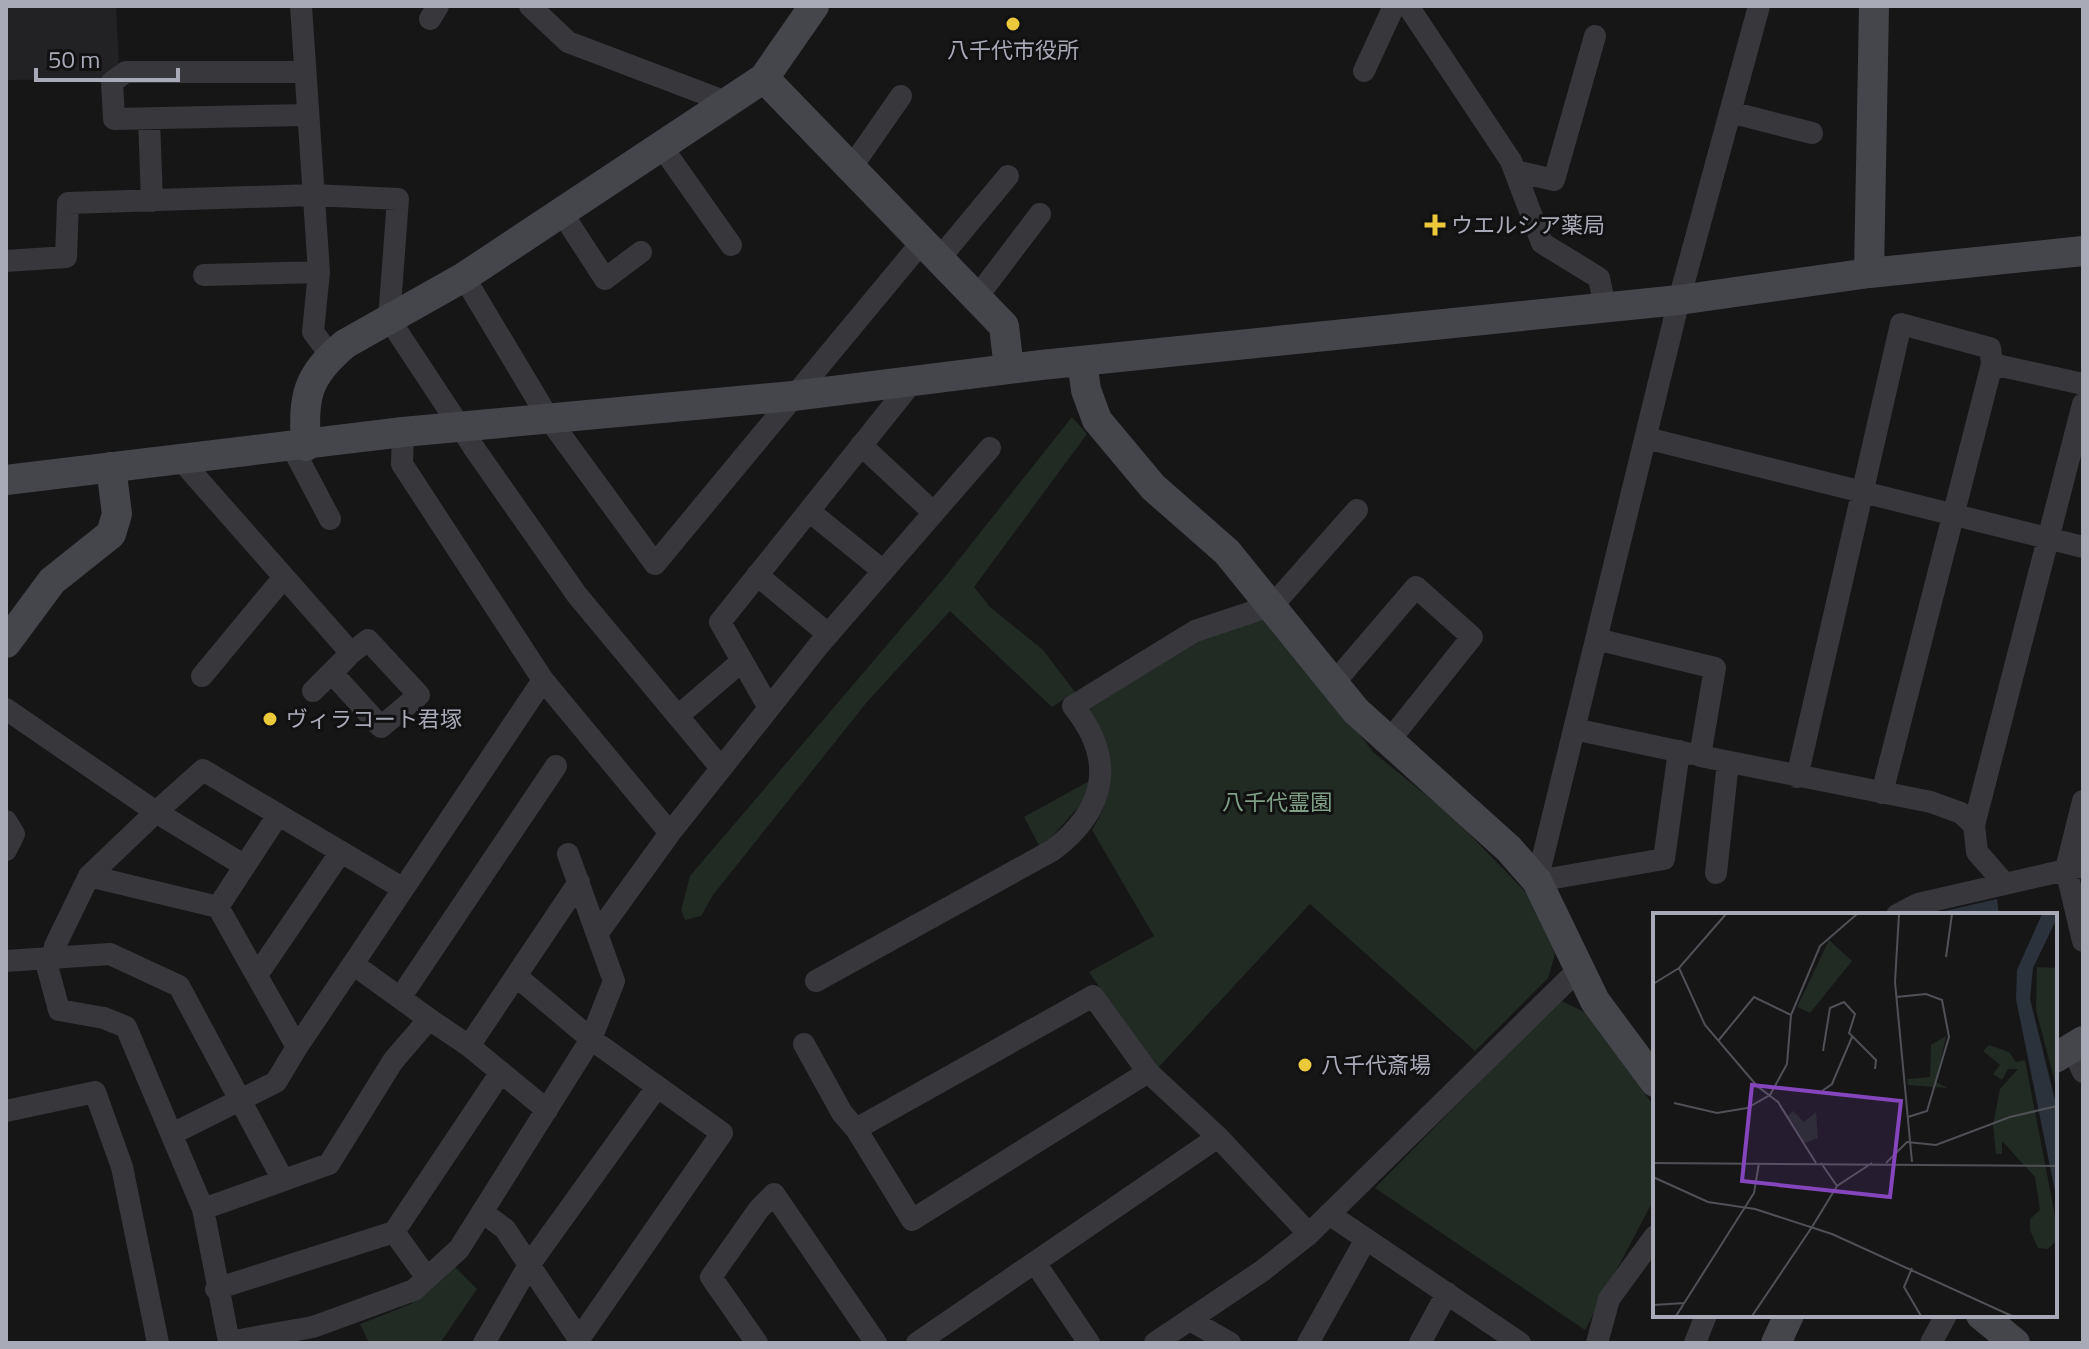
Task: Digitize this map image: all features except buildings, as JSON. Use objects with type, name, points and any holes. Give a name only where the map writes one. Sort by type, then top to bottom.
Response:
[{"type":"street","points":[[301,6],[319,272],[313,332],[331,356]]},
{"type":"street","points":[[530,6],[568,42],[729,103]]},
{"type":"street","points":[[330,519],[299,446],[306,393],[316,372],[331,356],[464,277],[764,78],[814,6]]},
{"type":"street","points":[[1364,71],[1394,6]]},
{"type":"street","points":[[1408,6],[1515,171],[1542,243],[1599,278],[1605,307]]},
{"type":"street","points":[[1537,881],[1679,300],[1759,6]]},
{"type":"street","points":[[1869,273],[1874,6]]},
{"type":"street","points":[[1515,171],[1554,180],[1595,36]]},
{"type":"street","points":[[304,72],[126,72],[112,82],[114,119],[307,115]]},
{"type":"street","points":[[764,78],[1004,326],[1009,369]]},
{"type":"street","points":[[851,168],[901,96]]},
{"type":"street","points":[[1730,112],[1812,133]]},
{"type":"street","points":[[149,119],[152,201]]},
{"type":"street","points":[[662,147],[731,245]]},
{"type":"street","points":[[464,277],[549,419],[655,564],[793,396],[931,250],[1008,176]]},
{"type":"street","points":[[6,261],[66,257],[68,203],[313,195],[398,199],[389,319],[476,451],[577,595],[721,768]]},
{"type":"street","points":[[562,213],[605,279],[641,252]]},
{"type":"street","points":[[977,297],[1040,214]]},
{"type":"street","points":[[6,480],[403,432],[793,396],[1082,361],[1679,300],[1869,273],[2083,251]]},
{"type":"street","points":[[204,275],[319,272]]},
{"type":"street","points":[[1797,777],[1901,324],[1990,348],[1992,364],[1882,793]]},
{"type":"street","points":[[1082,361],[1086,390],[1097,420],[1153,487],[1227,552],[1273,605],[1333,684],[1389,741],[1498,839],[1537,881],[1595,1001],[1653,1079]]},
{"type":"street","points":[[1992,364],[2083,384]]},
{"type":"street","points":[[769,708],[720,622],[913,381]]},
{"type":"street","points":[[2005,884],[1977,852],[1974,825],[2078,442],[2083,404]]},
{"type":"street","points":[[403,432],[402,464],[543,680],[670,833]]},
{"type":"street","points":[[1646,438],[2083,547]]},
{"type":"street","points":[[861,445],[933,512]]},
{"type":"street","points":[[597,934],[670,833],[828,634],[990,448]]},
{"type":"street","points":[[181,460],[351,653],[313,691]]},
{"type":"street","points":[[6,643],[52,581],[111,534],[117,514],[111,467]]},
{"type":"street","points":[[816,981],[1053,850],[1072,836],[1089,814],[1100,786],[1101,760],[1094,736],[1073,706],[1195,631],[1273,605],[1357,510]]},
{"type":"street","points":[[809,511],[882,570]]},
{"type":"street","points":[[757,575],[828,634]]},
{"type":"street","points":[[202,676],[284,577]]},
{"type":"street","points":[[1333,684],[1416,587],[1472,637],[1389,741]]},
{"type":"street","points":[[1537,881],[1664,859],[1715,668],[1596,639]]},
{"type":"street","points":[[678,716],[742,661]]},
{"type":"street","points":[[172,1134],[276,1082],[543,680]]},
{"type":"street","points":[[6,709],[156,812],[245,866]]},
{"type":"street","points":[[1574,729],[1931,802],[1961,813],[1974,825]]},
{"type":"street","points":[[1716,873],[1728,762]]},
{"type":"street","points":[[400,998],[556,766]]},
{"type":"street","points":[[402,888],[203,770],[89,876],[49,958],[59,1010],[104,1018],[126,1027],[203,1209],[216,1289],[229,1342],[313,1327],[414,1290],[459,1249],[591,1039],[614,981],[568,854]]},
{"type":"street","points":[[2083,801],[2075,868],[2083,941]]},
{"type":"street","points":[[218,907],[278,815]]},
{"type":"street","points":[[6,821],[14,834],[6,850]]},
{"type":"street","points":[[257,975],[340,853]]},
{"type":"street","points":[[1901,913],[1918,904],[2075,868]]},
{"type":"street","points":[[89,876],[218,907],[297,1047]]},
{"type":"street","points":[[469,1046],[579,882]]},
{"type":"street","points":[[6,961],[110,954],[179,986],[243,1100],[283,1180]]},
{"type":"street","points":[[353,964],[469,1046],[547,1110]]},
{"type":"street","points":[[1155,1343],[1262,1271],[1309,1234],[1578,970]]},
{"type":"street","points":[[482,1212],[505,1229],[579,1339],[722,1133],[591,1039],[516,976]]},
{"type":"street","points":[[856,1129],[1093,996],[1148,1072],[1218,1137],[1309,1234]]},
{"type":"street","points":[[203,1209],[329,1164],[393,1061],[429,1019]]},
{"type":"street","points":[[804,1044],[842,1113],[856,1129],[912,1220],[1148,1072]]},
{"type":"street","points":[[216,1289],[394,1232],[501,1072]]},
{"type":"street","points":[[484,1343],[529,1265],[657,1087]]},
{"type":"street","points":[[6,1111],[95,1092],[122,1167],[158,1343]]},
{"type":"street","points":[[917,1343],[1218,1137]]},
{"type":"street","points":[[757,1343],[711,1277],[759,1209],[774,1194],[876,1343]]},
{"type":"street","points":[[1329,1214],[1520,1343]]},
{"type":"street","points":[[394,1232],[427,1278]]},
{"type":"street","points":[[1308,1343],[1366,1239]]},
{"type":"street","points":[[1597,1343],[1609,1299],[1653,1239]]},
{"type":"street","points":[[1036,1264],[1089,1343]]},
{"type":"street","points":[[1420,1343],[1447,1293]]},
{"type":"street","points":[[1695,1343],[1705,1317]]},
{"type":"street","points":[[1776,1343],[1788,1317]]},
{"type":"street","points":[[1931,1343],[1945,1317]]},
{"type":"street","points":[[1983,1317],[2015,1343]]},
{"type":"street","points":[[1190,1320],[1230,1343]]},
{"type":"shaded area","points":[[6,6],[116,6],[119,66],[105,79],[6,80]]},
{"type":"shaded area","points":[[1997,899],[1999,913],[1936,913]]},
{"type":"green space","points":[[1072,417],[1087,434],[974,587],[990,607],[1043,650],[1075,692],[1052,707],[950,611],[867,702],[713,895],[701,916],[685,920],[681,910],[690,876],[945,577]]},
{"type":"green space","name":"八千代霊園","points":[[1270,617],[1373,752],[1452,816],[1538,905],[1555,954],[1548,978],[1475,1051],[1310,904],[1157,1069],[1089,972],[1154,936],[1092,830],[1107,799],[1111,768],[1104,737],[1086,708],[1202,637]]},
{"type":"green space","points":[[1093,779],[1089,795],[1041,849],[1024,817]]},
{"type":"green space","points":[[1560,1000],[1590,1015],[1653,1105],[1653,1201],[1585,1330],[1375,1188]]},
{"type":"green space","points":[[455,1267],[477,1289],[440,1343],[369,1343],[360,1324],[411,1304]]},
{"type":"place","name":"八千代市役所","points":[[1013,24]]},
{"type":"place","name":"ウエルシア薬局","points":[[1435,225]]},
{"type":"place","name":"ヴィラコート君塚","points":[[270,719]]},
{"type":"place","name":"八千代斎場","points":[[1305,1065]]}]
